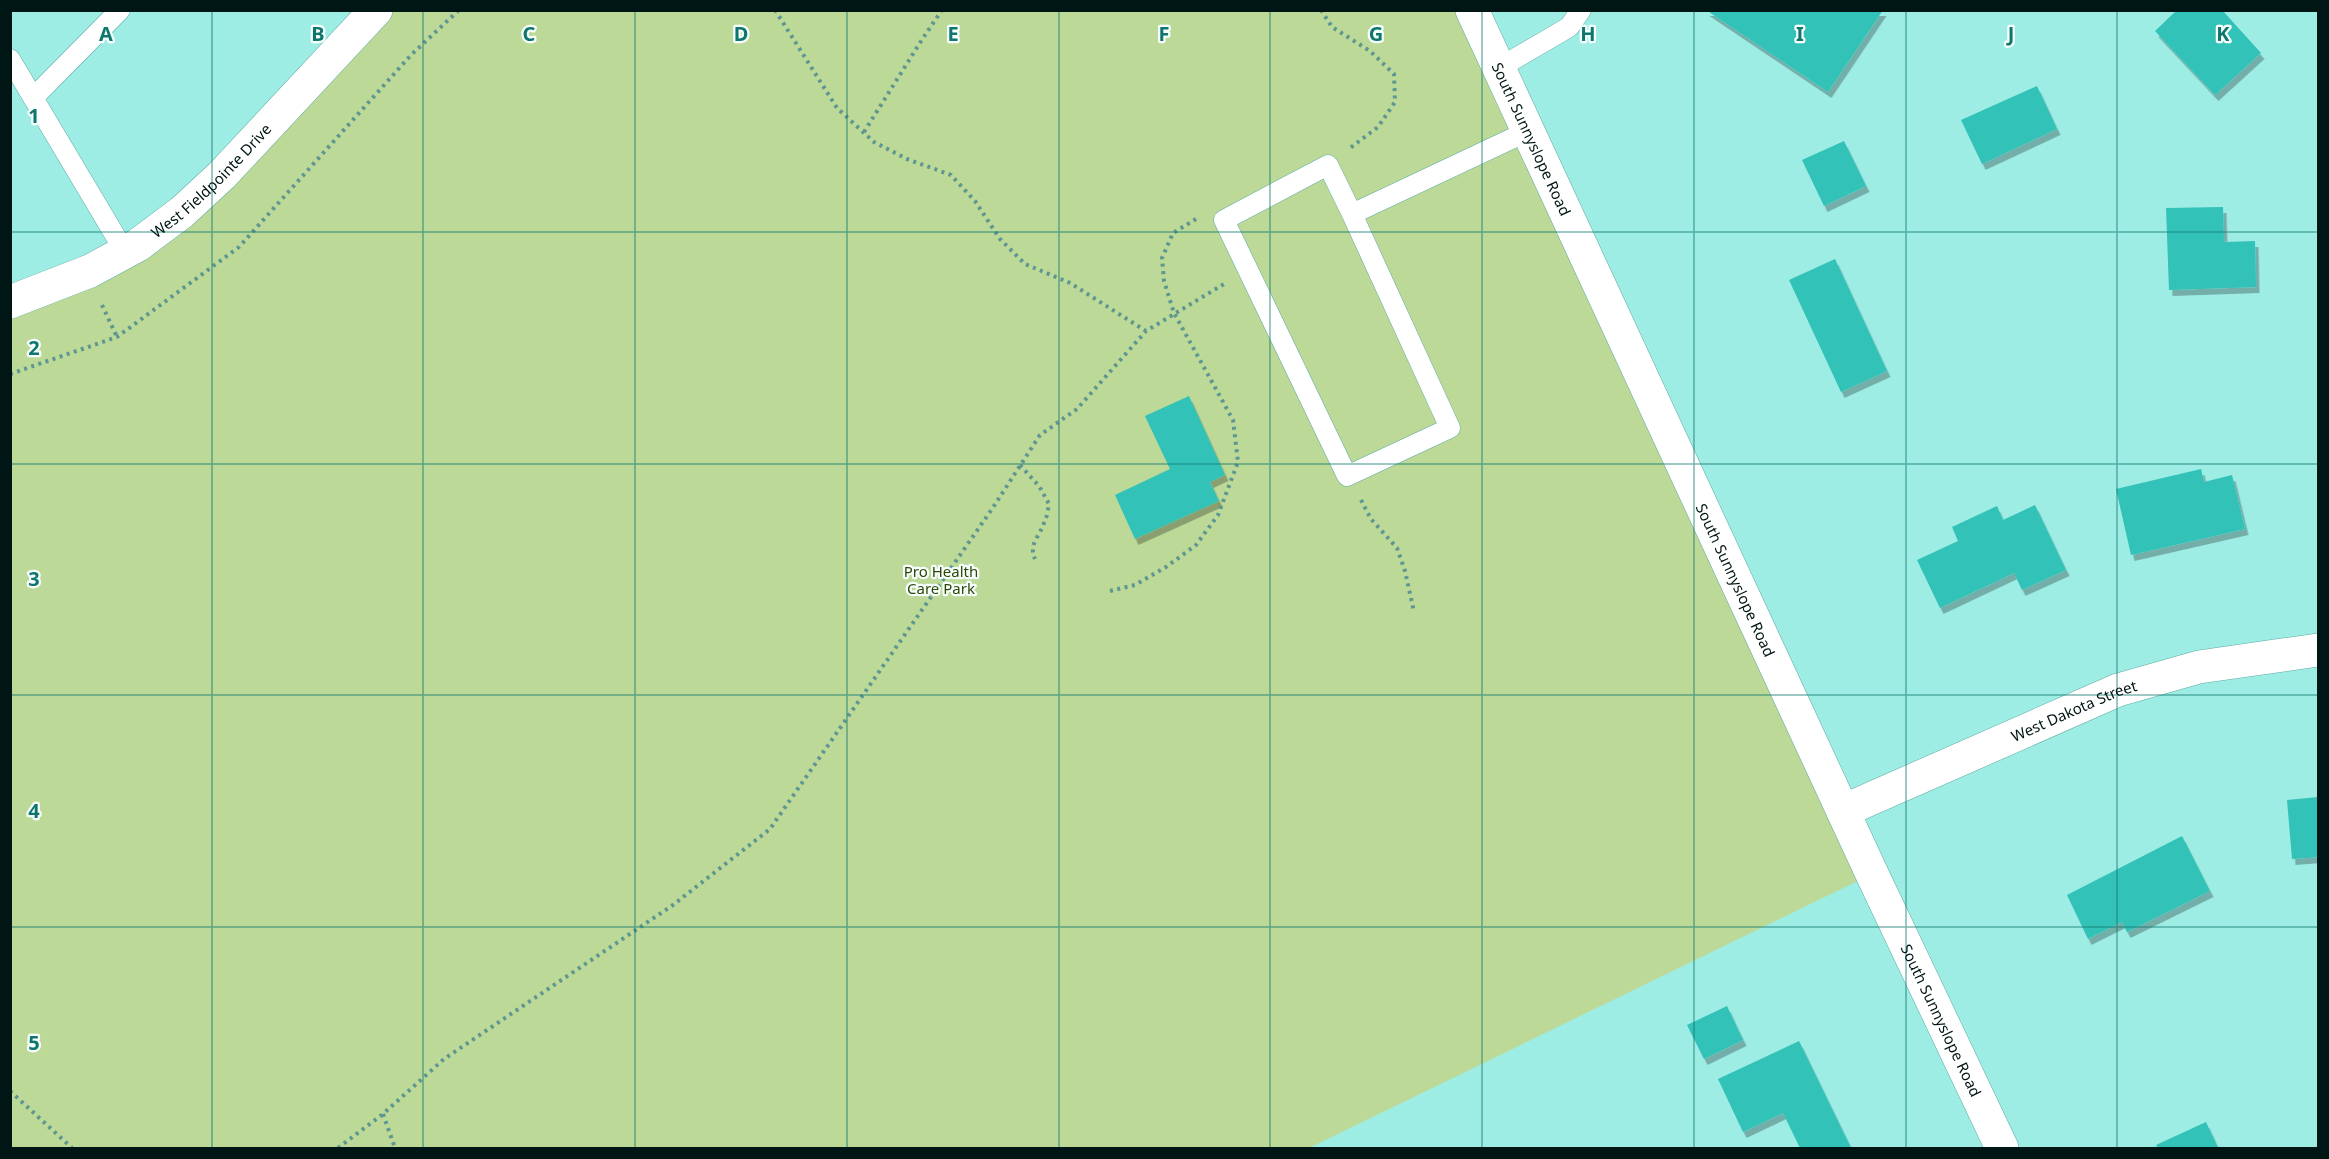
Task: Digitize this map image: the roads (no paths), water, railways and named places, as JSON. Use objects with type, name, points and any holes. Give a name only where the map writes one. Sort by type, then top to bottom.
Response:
[{"type":"street","name":"West Fieldpointe Drive","points":[[10,302],[90,271],[125,252],[182,212],[222,175],[376,10]]},
{"type":"street","name":"South Sunnyslope Road","points":[[1472,10],[2002,1149]]},
{"type":"street","name":"West Dakota Street","points":[[1843,811],[2118,690],[2199,667],[2319,650]]},
{"type":"lane","points":[[33,98],[120,10]]},
{"type":"lane","points":[[1499,68],[1569,27],[1581,10]]},
{"type":"lane","points":[[10,59],[125,252]]},
{"type":"lane","points":[[1352,214],[1528,131]]},
{"type":"lane","points":[[1328,165],[1352,214],[1450,428],[1347,476],[1224,220],[1328,165]]},
{"type":"park label","name":"Pro Health Care Park","points":[[941,580]]}]
